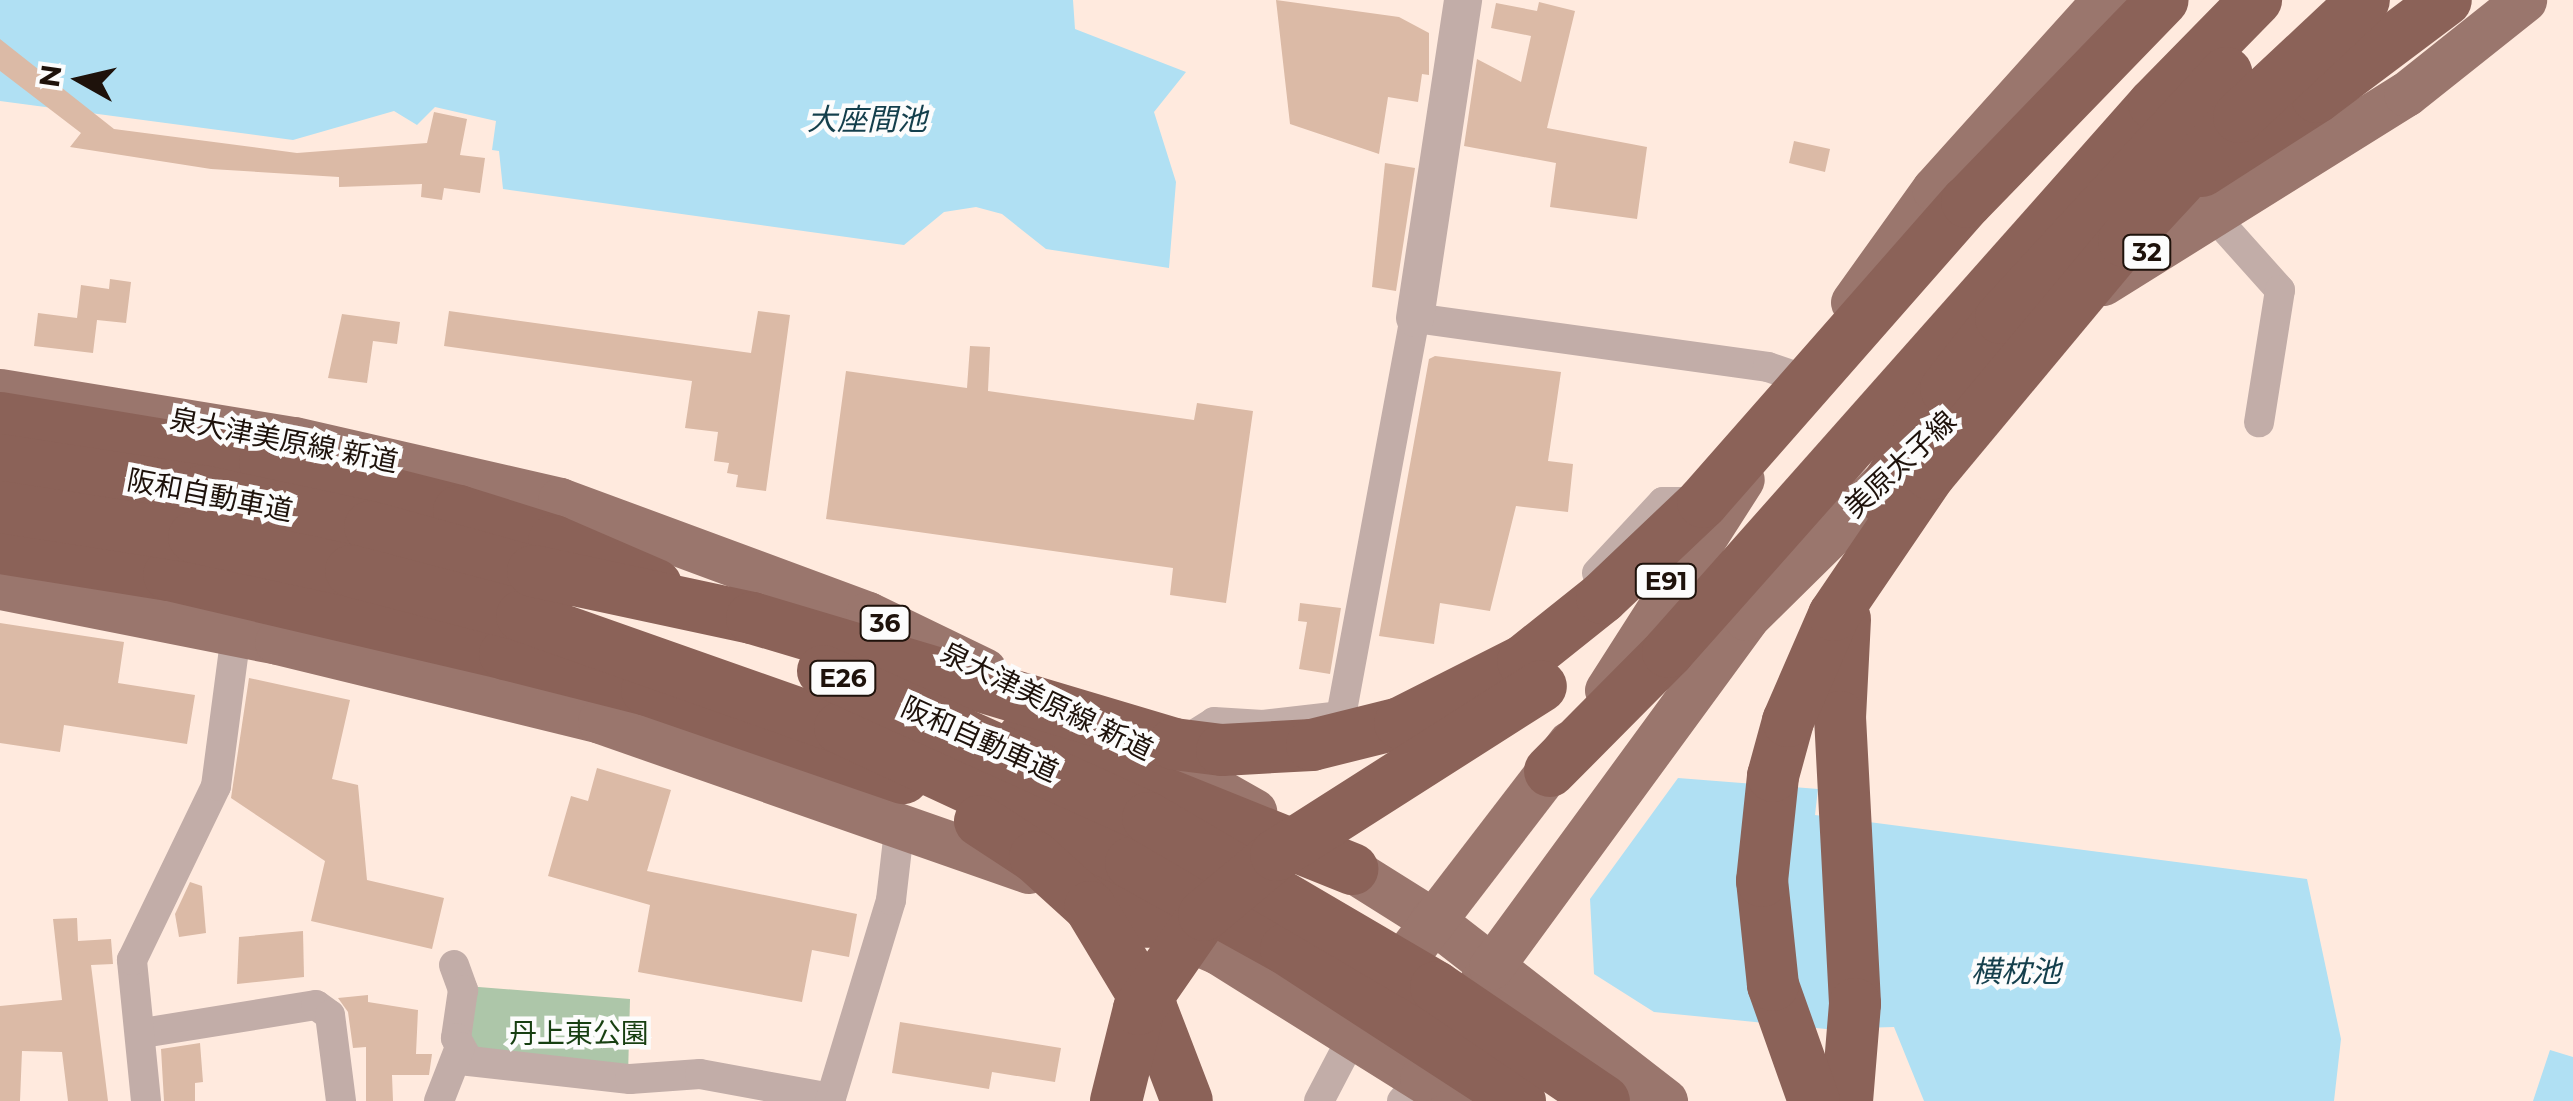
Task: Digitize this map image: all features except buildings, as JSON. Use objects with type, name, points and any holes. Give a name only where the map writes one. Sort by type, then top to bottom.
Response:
[{"type":"highway","name":"E91","points":[[528,594],[752,618],[1174,744],[1298,747],[1400,722],[1523,661],[1602,598],[1703,502],[1967,202],[2163,0]]},
{"type":"highway","name":"E91","points":[[1116,1101],[1139,1009],[1204,916],[1276,855],[1549,680],[1668,579],[2080,120],[2205,0]]},
{"type":"highway","points":[[1550,771],[1668,652],[1987,292],[2256,0]]},
{"type":"highway","points":[[1847,1101],[1856,1004],[1840,668],[1851,586],[1879,500],[1946,389],[2012,305],[2299,0]]},
{"type":"highway","points":[[1814,1101],[1774,985],[1762,882],[1782,740],[1834,615],[1930,474],[2124,241],[2239,117],[2364,0]]},
{"type":"highway","points":[[1806,552],[1914,421],[2128,220],[2317,97],[2446,0]]},
{"type":"highway","points":[[0,418],[265,462],[460,511],[554,541],[1245,832],[1352,869]]},
{"type":"highway","name":"阪和自動車道","points":[[0,460],[202,490],[528,594],[855,683],[1148,818],[1402,966],[1604,1101]]},
{"type":"highway","name":"阪和自動車道","points":[[0,508],[528,594],[840,728],[1060,829],[1286,949],[1520,1101]]},
{"type":"highway","points":[[0,548],[297,602],[647,690],[950,794],[1076,864],[1148,922]]},
{"type":"highway","points":[[528,594],[853,754],[1035,856],[1090,907],[1119,949],[1187,1101]]},
{"type":"main road","points":[[1354,1034],[1432,920],[1550,771],[1716,524],[1803,379],[1934,189],[2104,0]]},
{"type":"main road","name":"美原太子線","points":[[1426,1093],[1491,967],[1682,700],[1806,552],[2009,359],[2092,291],[2406,94],[2511,4]]},
{"type":"main road","name":"泉大津美原線 新道","points":[[0,391],[294,439],[560,500],[868,614],[1166,758],[1352,869],[1432,920],[1665,1101]]},
{"type":"main road","points":[[0,587],[236,634],[600,721],[900,822],[1218,952],[1354,1034],[1426,1093]]},
{"type":"street","points":[[1342,716],[1414,318],[1462,0]]},
{"type":"street","points":[[2212,214],[2280,290],[2259,422]]},
{"type":"street","points":[[1414,318],[1768,367],[1803,379]]},
{"type":"street","points":[[1166,758],[1194,730],[1214,722],[1264,725],[1342,716],[1428,694],[1498,658],[1545,626],[1663,502],[1680,502],[1716,524]]},
{"type":"street","points":[[146,1101],[143,1033],[132,960],[216,786],[236,634]]},
{"type":"street","points":[[460,1046],[469,1061],[630,1079],[700,1074],[831,1100],[890,900],[900,822]]},
{"type":"street","points":[[439,1101],[460,1046],[463,990],[454,965]]},
{"type":"street","points":[[143,1033],[316,1004],[330,1016],[341,1101]]},
{"type":"street","points":[[1319,1101],[1354,1034]]},
{"type":"green space","name":"丹上東公園","points":[[466,986],[630,999],[628,1076],[472,1056]]},
{"type":"water","name":"大座間池","points":[[0,0],[1073,0],[1075,29],[1186,72],[1154,112],[1176,182],[1169,268],[1046,249],[1002,214],[976,207],[944,212],[904,245],[503,189],[499,151],[492,150],[496,121],[435,107],[417,125],[394,111],[293,140],[0,101]]},
{"type":"water","name":"横枕池","points":[[1678,778],[1818,789],[1815,815],[2307,879],[2341,1039],[2334,1101],[1924,1101],[1894,1027],[1826,1029],[1654,1012],[1594,974],[1590,899]]},
{"type":"water","points":[[2550,1050],[2573,1057],[2573,1101],[2533,1101]]}]
